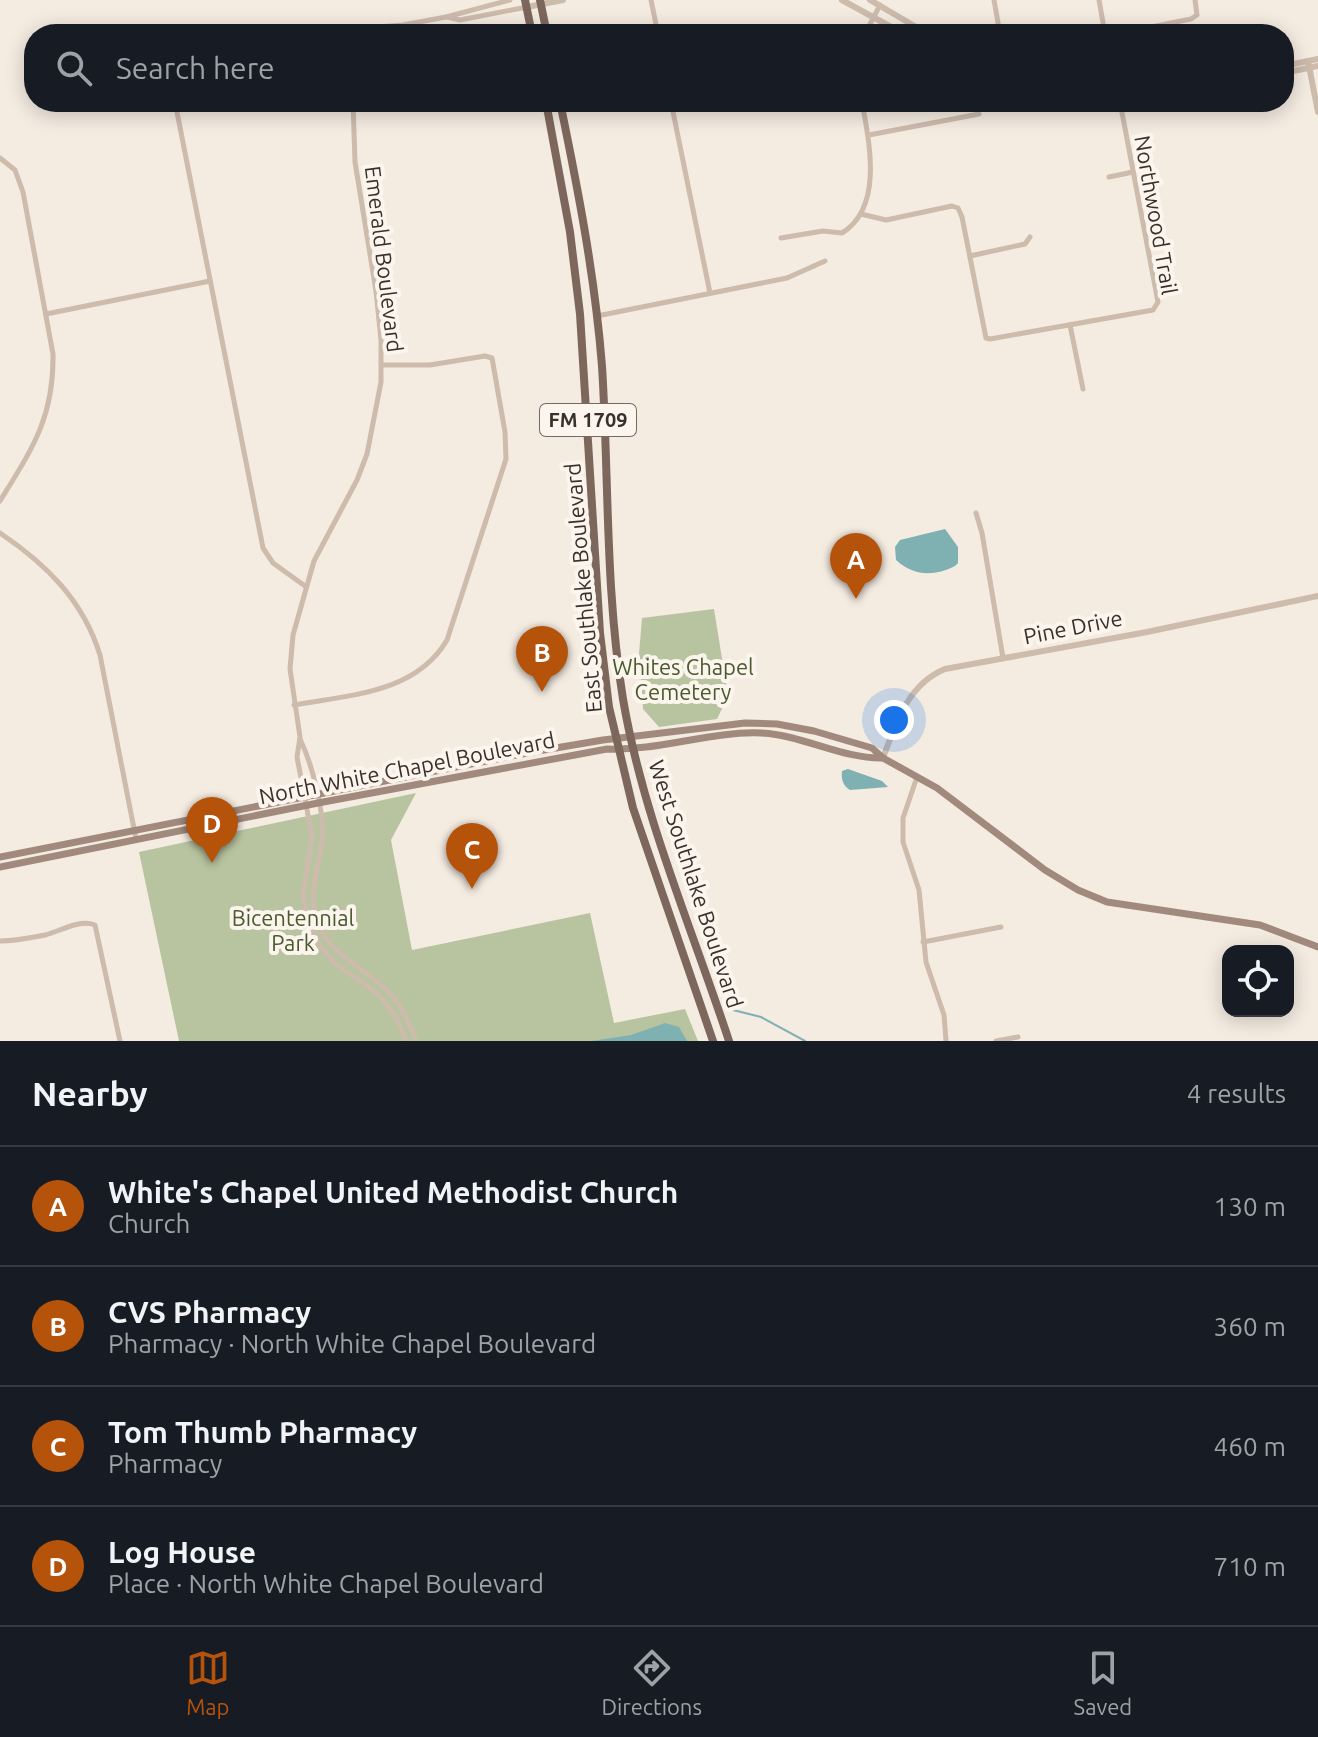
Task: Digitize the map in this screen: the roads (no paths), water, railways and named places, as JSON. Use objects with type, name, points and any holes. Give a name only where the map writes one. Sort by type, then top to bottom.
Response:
[{"type":"main road","points":[[540,2],[545,24]]},
{"type":"main road","points":[[526,4],[530,24]]},
{"type":"main road","name":"East Southlake Boulevard","points":[[548,112],[574,261],[585,377],[595,569],[604,673],[615,739]]},
{"type":"main road","name":"East Southlake Boulevard","points":[[562,112],[588,250],[596,316],[616,650],[630,738]]},
{"type":"main road","points":[[574,261],[585,304],[596,316]]},
{"type":"main road","points":[[595,569],[611,569]]},
{"type":"main road","name":"North White Chapel Boulevard","points":[[317,799],[532,752],[761,722],[872,748],[883,758],[962,805],[1045,870],[1078,890],[1107,902],[1260,925],[1318,947]]},
{"type":"main road","name":"North White Chapel Boulevard","points":[[0,857],[607,749],[761,733],[802,740],[868,758],[883,758]]},
{"type":"main road","name":"West Southlake Boulevard","points":[[630,738],[655,828],[729,1041]]},
{"type":"main road","name":"West Southlake Boulevard","points":[[615,739],[637,820],[713,1041]]},
{"type":"main road","name":"North White Chapel Boulevard","points":[[0,867],[135,835]]},
{"type":"street","points":[[408,24],[510,0]]},
{"type":"street","points":[[446,17],[460,20],[526,4],[563,0]]},
{"type":"street","points":[[651,0],[656,24]]},
{"type":"street","points":[[842,0],[888,24]]},
{"type":"street","points":[[870,0],[911,24]]},
{"type":"street","points":[[994,0],[998,24]]},
{"type":"street","points":[[1099,0],[1103,24]]},
{"type":"street","points":[[1166,24],[1197,15],[1195,0]]},
{"type":"street","points":[[871,24],[880,5]]},
{"type":"street","points":[[1294,69],[1318,59]]},
{"type":"street","points":[[1309,64],[1318,112]]},
{"type":"street","points":[[1294,65],[1318,66]]},
{"type":"street","points":[[177,112],[263,548],[273,563],[305,586]]},
{"type":"street","name":"Emerald Boulevard","points":[[321,928],[313,894],[322,842],[317,799],[307,754],[300,738],[290,669],[305,586],[314,561],[357,480],[367,454],[378,403],[382,365],[376,291],[355,162],[353,112]]},
{"type":"street","points":[[673,112],[710,293]]},
{"type":"street","points":[[781,238],[823,231],[842,233],[861,214],[871,169],[864,112]]},
{"type":"street","name":"Northwood Trail","points":[[861,214],[886,220],[952,206],[958,208],[986,338],[1153,310],[1158,302],[1122,112]]},
{"type":"street","points":[[869,135],[979,114]]},
{"type":"street","points":[[0,158],[15,170],[23,192],[53,354],[48,410],[32,448],[0,501]]},
{"type":"street","points":[[1109,177],[1133,172]]},
{"type":"street","points":[[970,256],[1025,244],[1030,237]]},
{"type":"street","points":[[596,316],[787,278],[825,261]]},
{"type":"street","points":[[46,314],[210,281]]},
{"type":"street","points":[[1070,325],[1083,389]]},
{"type":"street","points":[[294,705],[388,686],[414,676],[434,660],[447,640],[504,469],[505,432],[492,358],[485,356],[430,365],[382,365]]},
{"type":"street","points":[[976,513],[1003,658]]},
{"type":"street","points":[[0,533],[31,554],[53,575],[89,626],[100,655],[135,835]]},
{"type":"street","name":"Pine Drive","points":[[883,758],[910,697],[925,680],[945,669],[1147,632],[1318,596]]},
{"type":"street","name":"Emerald Boulevard","points":[[300,738],[297,757],[312,836],[303,895],[312,932]]},
{"type":"street","points":[[917,776],[903,818],[903,842],[919,890],[926,962],[944,1015],[946,1041]]},
{"type":"street","points":[[0,941],[20,940],[83,922],[92,923],[97,928],[120,1041]]},
{"type":"street","points":[[923,942],[1001,927]]},
{"type":"street","points":[[406,1041],[397,1019],[384,1001],[338,966],[312,932],[321,928],[340,954],[393,997],[406,1016],[416,1041]]},
{"type":"street","points":[[996,1041],[1018,1037]]},
{"type":"water","points":[[945,529],[958,547],[958,563],[955,566],[924,573],[896,560],[895,547],[900,540]]},
{"type":"water","points":[[848,769],[882,781],[888,787],[850,790],[842,777],[842,771]]},
{"type":"water","points":[[665,1023],[679,1027],[687,1041],[592,1041],[631,1035]]},
{"type":"waterway","points":[[733,1010],[761,1017],[805,1041]]},
{"type":"place","name":"White's Chapel United Methodist Church","points":[[856,599]]},
{"type":"place","name":"CVS Pharmacy","points":[[542,692]]},
{"type":"place","name":"Log House","points":[[212,863]]},
{"type":"place","name":"Tom Thumb Pharmacy","points":[[472,889]]},
{"type":"park label","name":"Whites Chapel Cemetery","points":[[683,680]]},
{"type":"park label","name":"Bicentennial Park","points":[[293,930]]}]
